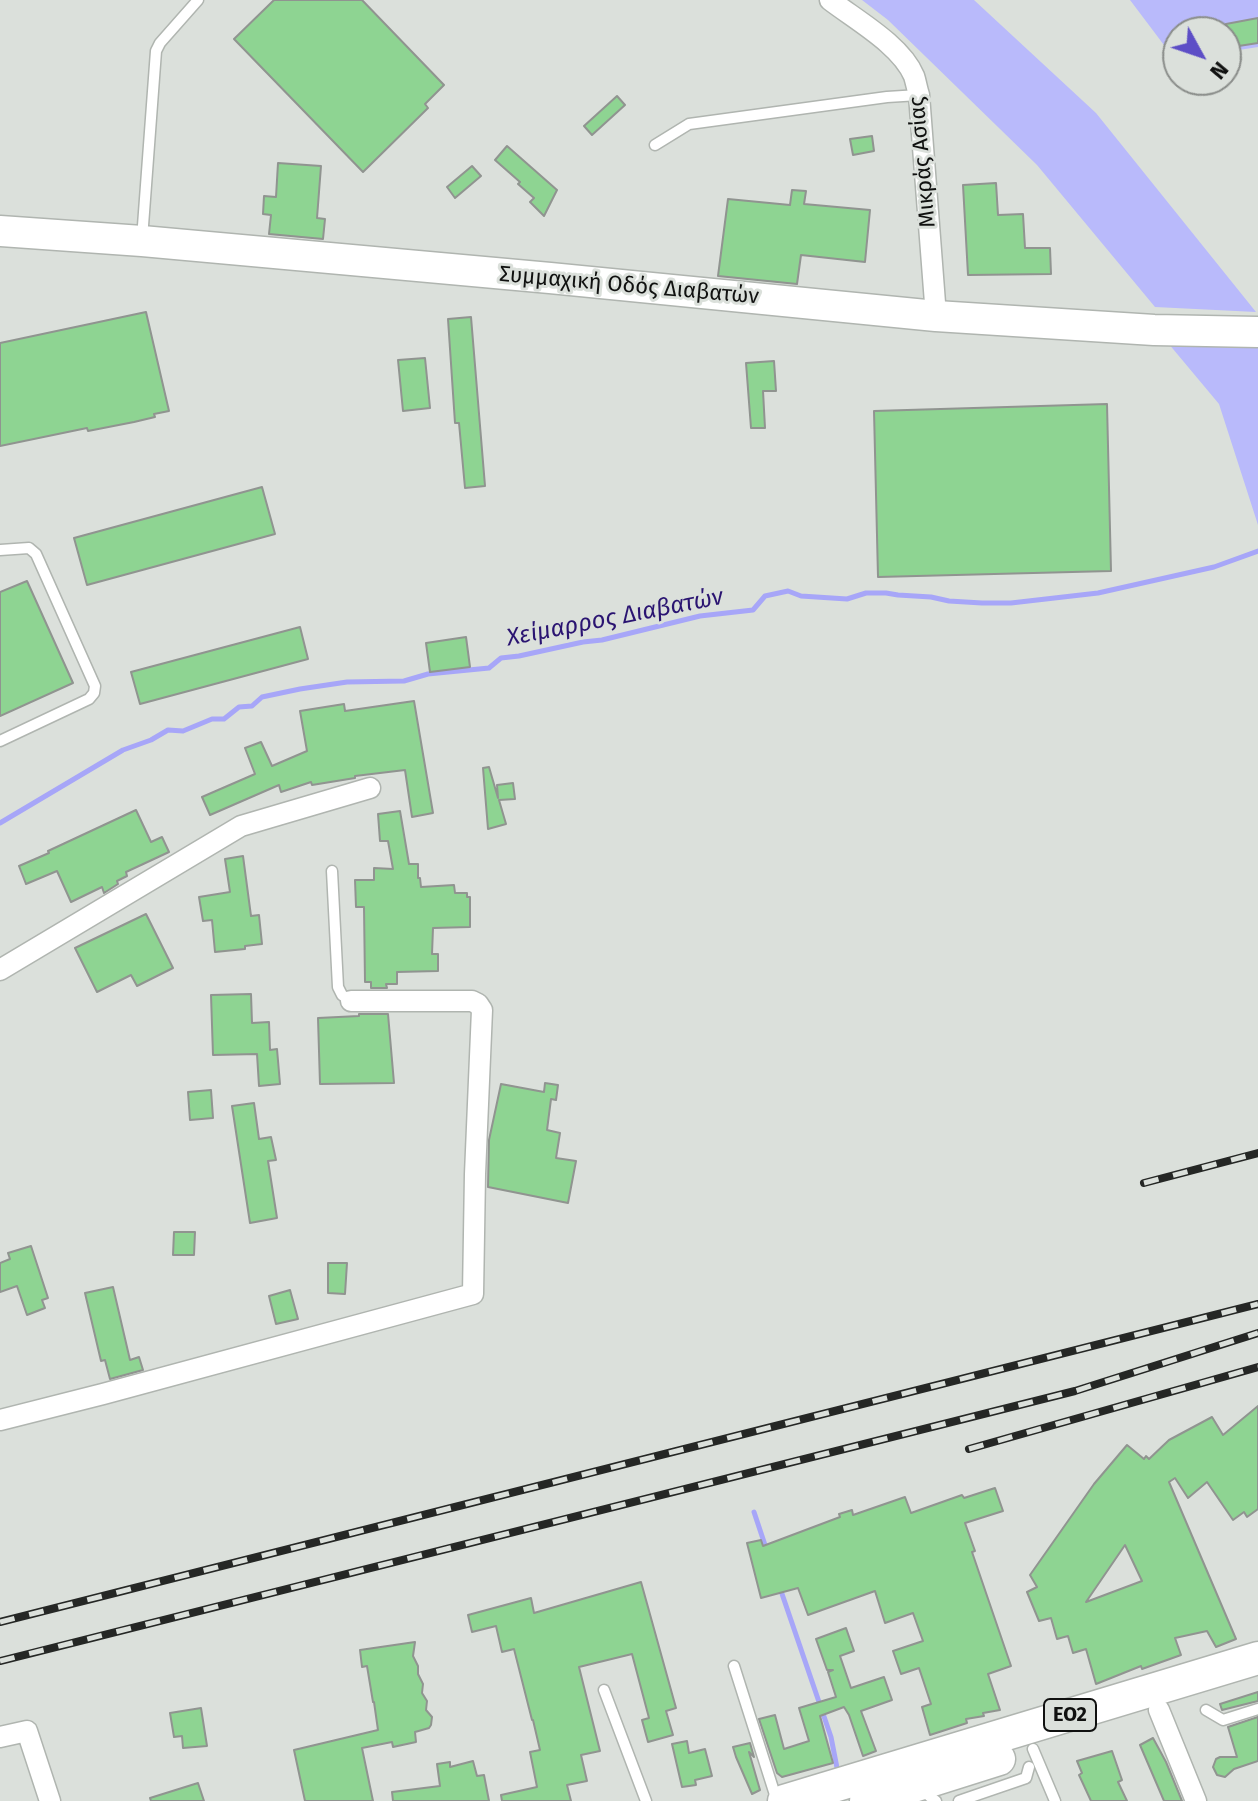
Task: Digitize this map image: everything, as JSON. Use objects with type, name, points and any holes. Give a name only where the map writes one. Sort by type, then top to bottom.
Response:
[{"type":"main road","name":"ΕΟ2","points":[[905,1793],[1258,1658]]},
{"type":"main road","name":"ΕΟ2","points":[[789,1799],[905,1793],[1031,1758],[1159,1710],[1258,1680]]},
{"type":"street","name":"Μικράς Ασίας","points":[[830,0],[890,46],[914,76],[919,95],[936,316]]},
{"type":"street","name":"Συμμαχική Οδός Διαβατών","points":[[0,231],[566,279],[936,316],[1154,330],[1258,332]]},
{"type":"street","points":[[0,970],[241,826],[370,788]]},
{"type":"street","points":[[0,1420],[473,1294],[482,1010],[472,1001],[351,1001]]},
{"type":"street","points":[[1159,1710],[1196,1801]]},
{"type":"street","points":[[0,1737],[27,1731],[50,1801]]},
{"type":"lane","points":[[142,241],[156,51],[198,0]]},
{"type":"lane","points":[[655,145],[689,124],[919,95]]},
{"type":"lane","points":[[0,550],[29,548],[36,554],[95,686],[89,699],[0,741]]},
{"type":"lane","points":[[332,871],[338,987],[342,995],[351,1001]]},
{"type":"lane","points":[[734,1666],[789,1799]]},
{"type":"lane","points":[[604,1690],[646,1801]]},
{"type":"lane","points":[[1206,1710],[1223,1720],[1258,1709]]},
{"type":"lane","points":[[959,1801],[1026,1778],[1031,1758]]},
{"type":"lane","points":[[1031,1758],[1055,1801]]},
{"type":"shaded area","points":[[862,0],[974,0],[1096,113],[1256,312],[1155,307],[1037,165],[888,20]]},
{"type":"shaded area","points":[[1130,0],[1258,0],[1258,47],[1242,50],[1242,16],[1162,16],[1162,42]]},
{"type":"shaded area","points":[[1163,337],[1258,337],[1258,525],[1219,404]]},
{"type":"building","points":[[274,0],[362,0],[444,85],[425,104],[428,108],[363,172],[234,39]]},
{"type":"building","points":[[1258,18],[1258,43],[1242,46],[1242,21]]},
{"type":"building","points":[[617,96],[625,105],[592,135],[584,126]]},
{"type":"building","points":[[872,136],[874,151],[853,155],[850,139]]},
{"type":"building","points":[[507,146],[557,190],[544,216],[530,202],[534,198],[518,184],[520,182],[495,160]]},
{"type":"building","points":[[278,163],[321,166],[317,218],[325,219],[323,239],[269,234],[271,215],[263,214],[264,196],[276,197]]},
{"type":"building","points":[[472,166],[481,176],[455,198],[447,187]]},
{"type":"building","points":[[996,183],[998,215],[1023,214],[1025,248],[1050,248],[1051,274],[968,275],[963,185]]},
{"type":"building","points":[[792,190],[806,191],[804,204],[870,210],[865,262],[801,255],[797,284],[718,276],[728,199],[790,205]]},
{"type":"building","points":[[146,312],[169,411],[134,422],[0,446],[0,343]]},
{"type":"building","points":[[471,317],[485,486],[465,488],[459,423],[455,423],[448,319]]},
{"type":"building","points":[[425,358],[430,408],[403,411],[398,360]]},
{"type":"building","points":[[774,361],[776,391],[763,391],[765,428],[751,428],[746,363]]},
{"type":"building","points":[[1107,404],[1111,571],[878,577],[874,411]]},
{"type":"building","points":[[262,487],[275,534],[87,585],[74,538]]},
{"type":"building","points":[[27,581],[73,683],[0,716],[0,592]]},
{"type":"building","points":[[300,627],[308,659],[140,704],[131,672]]},
{"type":"building","points":[[466,637],[470,667],[430,672],[426,643]]},
{"type":"building","points":[[414,701],[433,813],[412,817],[405,770],[312,785],[311,782],[281,792],[279,785],[210,815],[202,797],[255,774],[245,748],[261,742],[272,766],[307,751],[300,711],[344,704],[345,711]]},
{"type":"building","points":[[489,767],[498,798],[497,785],[513,783],[515,799],[499,800],[506,824],[488,829],[483,768]]},
{"type":"building","points":[[136,810],[151,842],[162,837],[169,852],[126,872],[127,876],[104,893],[102,887],[71,902],[57,871],[26,884],[19,866]]},
{"type":"building","points":[[400,811],[409,864],[418,864],[421,887],[454,885],[455,893],[467,893],[470,897],[470,927],[433,928],[432,954],[438,954],[438,971],[397,972],[397,984],[386,984],[387,988],[371,988],[371,982],[365,982],[364,907],[356,907],[355,880],[374,880],[374,868],[393,869],[388,841],[380,841],[378,814]]},
{"type":"building","points":[[243,856],[251,916],[259,915],[262,944],[215,952],[212,920],[203,921],[199,897],[230,892],[225,859]]},
{"type":"building","points":[[146,914],[173,968],[137,986],[131,975],[97,992],[75,948]]},
{"type":"building","points":[[251,994],[252,1023],[269,1022],[270,1050],[277,1049],[280,1084],[259,1086],[257,1054],[213,1055],[211,995]]},
{"type":"building","points":[[388,1014],[394,1083],[320,1084],[318,1018]]},
{"type":"building","points":[[545,1083],[558,1085],[556,1100],[551,1099],[547,1130],[560,1133],[556,1158],[576,1161],[568,1203],[488,1187],[489,1140],[501,1084],[544,1092]]},
{"type":"building","points":[[211,1090],[213,1118],[190,1120],[188,1092]]},
{"type":"building","points":[[254,1103],[259,1139],[271,1137],[276,1160],[268,1161],[277,1218],[250,1223],[232,1106]]},
{"type":"building","points":[[174,1232],[195,1232],[194,1255],[173,1255]]},
{"type":"building","points":[[31,1246],[48,1298],[42,1300],[45,1308],[27,1315],[17,1286],[0,1292],[0,1263],[10,1259],[8,1253]]},
{"type":"building","points":[[328,1263],[347,1263],[345,1294],[328,1293]]},
{"type":"building","points":[[113,1287],[130,1360],[139,1357],[143,1370],[110,1379],[105,1360],[101,1361],[85,1293]]},
{"type":"building","points":[[290,1290],[298,1319],[276,1324],[269,1296]]},
{"type":"building","points":[[1258,1406],[1258,1509],[1247,1517],[1244,1512],[1233,1520],[1207,1482],[1188,1498],[1175,1478],[1169,1482],[1236,1639],[1216,1647],[1207,1631],[1175,1638],[1181,1655],[1142,1669],[1141,1666],[1096,1684],[1086,1649],[1073,1653],[1068,1636],[1057,1639],[1051,1618],[1039,1621],[1027,1592],[1037,1587],[1030,1575],[1094,1484],[1127,1445],[1144,1459],[1146,1456],[1149,1459],[1169,1440],[1212,1417],[1223,1435]],"holes":[[[1125,1545],[1142,1581],[1086,1602]]]},
{"type":"building","points":[[995,1488],[1003,1511],[965,1523],[1011,1666],[988,1674],[1000,1710],[966,1719],[967,1723],[930,1735],[922,1707],[931,1704],[919,1668],[901,1674],[893,1651],[923,1641],[913,1613],[885,1623],[875,1591],[808,1615],[798,1588],[761,1598],[747,1543],[761,1540],[763,1546],[840,1517],[839,1514],[852,1510],[853,1515],[905,1497],[911,1513],[962,1495],[964,1498]]},
{"type":"building","points":[[641,1582],[676,1708],[666,1711],[673,1735],[648,1742],[642,1720],[649,1718],[632,1654],[579,1667],[600,1751],[581,1755],[587,1781],[567,1785],[571,1801],[502,1801],[501,1795],[537,1787],[530,1752],[540,1750],[514,1649],[502,1652],[496,1626],[472,1632],[468,1615],[531,1598],[534,1613]]},
{"type":"building","points":[[846,1628],[854,1651],[840,1656],[851,1688],[884,1677],[892,1700],[861,1711],[876,1751],[863,1756],[844,1707],[820,1716],[833,1763],[782,1777],[777,1773],[759,1719],[775,1715],[784,1749],[809,1741],[799,1708],[836,1697],[828,1672],[833,1670],[827,1670],[816,1639]]},
{"type":"building","points":[[415,1642],[413,1656],[423,1684],[426,1710],[432,1717],[429,1728],[415,1732],[416,1742],[393,1747],[392,1742],[362,1748],[373,1801],[305,1801],[294,1750],[378,1730],[367,1666],[362,1667],[360,1650]]},
{"type":"building","points":[[1258,1692],[1258,1701],[1222,1710],[1220,1704]]},
{"type":"building","points":[[201,1708],[207,1746],[183,1748],[182,1736],[174,1737],[170,1713]]},
{"type":"building","points":[[1258,1717],[1258,1761],[1234,1769],[1225,1777],[1217,1775],[1213,1767],[1216,1759],[1237,1757],[1228,1727]]},
{"type":"building","points":[[1153,1738],[1182,1801],[1164,1801],[1140,1745]]},
{"type":"building","points":[[687,1741],[689,1753],[705,1749],[712,1776],[695,1780],[696,1785],[682,1787],[672,1744]]},
{"type":"building","points":[[750,1743],[754,1757],[749,1752],[760,1790],[752,1794],[733,1747]]},
{"type":"building","points":[[1112,1751],[1122,1780],[1118,1782],[1127,1801],[1091,1801],[1079,1775],[1082,1773],[1077,1761]]},
{"type":"building","points":[[473,1761],[477,1776],[484,1775],[489,1801],[393,1801],[392,1792],[440,1786],[437,1764],[450,1762],[450,1767]]},
{"type":"building","points":[[198,1783],[204,1801],[151,1801],[150,1798]]},
{"type":"waterway","name":"Χείμαρρος Διαβατών","points":[[0,823],[123,750],[168,730],[183,731],[212,719],[224,719],[239,707],[252,706],[262,697],[347,682],[404,681],[428,674],[489,668],[501,658],[602,640],[700,616],[753,610],[765,596],[788,591],[801,596],[847,599],[866,593],[886,593],[949,601],[1011,603],[1098,593],[1214,567],[1258,551]]},
{"type":"waterway","points":[[754,1512],[766,1548]]},
{"type":"waterway","points":[[780,1588],[831,1737],[838,1773]]},
{"type":"railway","points":[[1144,1183],[1258,1153]]},
{"type":"railway","points":[[0,1622],[1258,1304]]},
{"type":"railway","points":[[0,1661],[1075,1391],[1258,1333]]},
{"type":"railway","points":[[969,1449],[1258,1367]]}]
